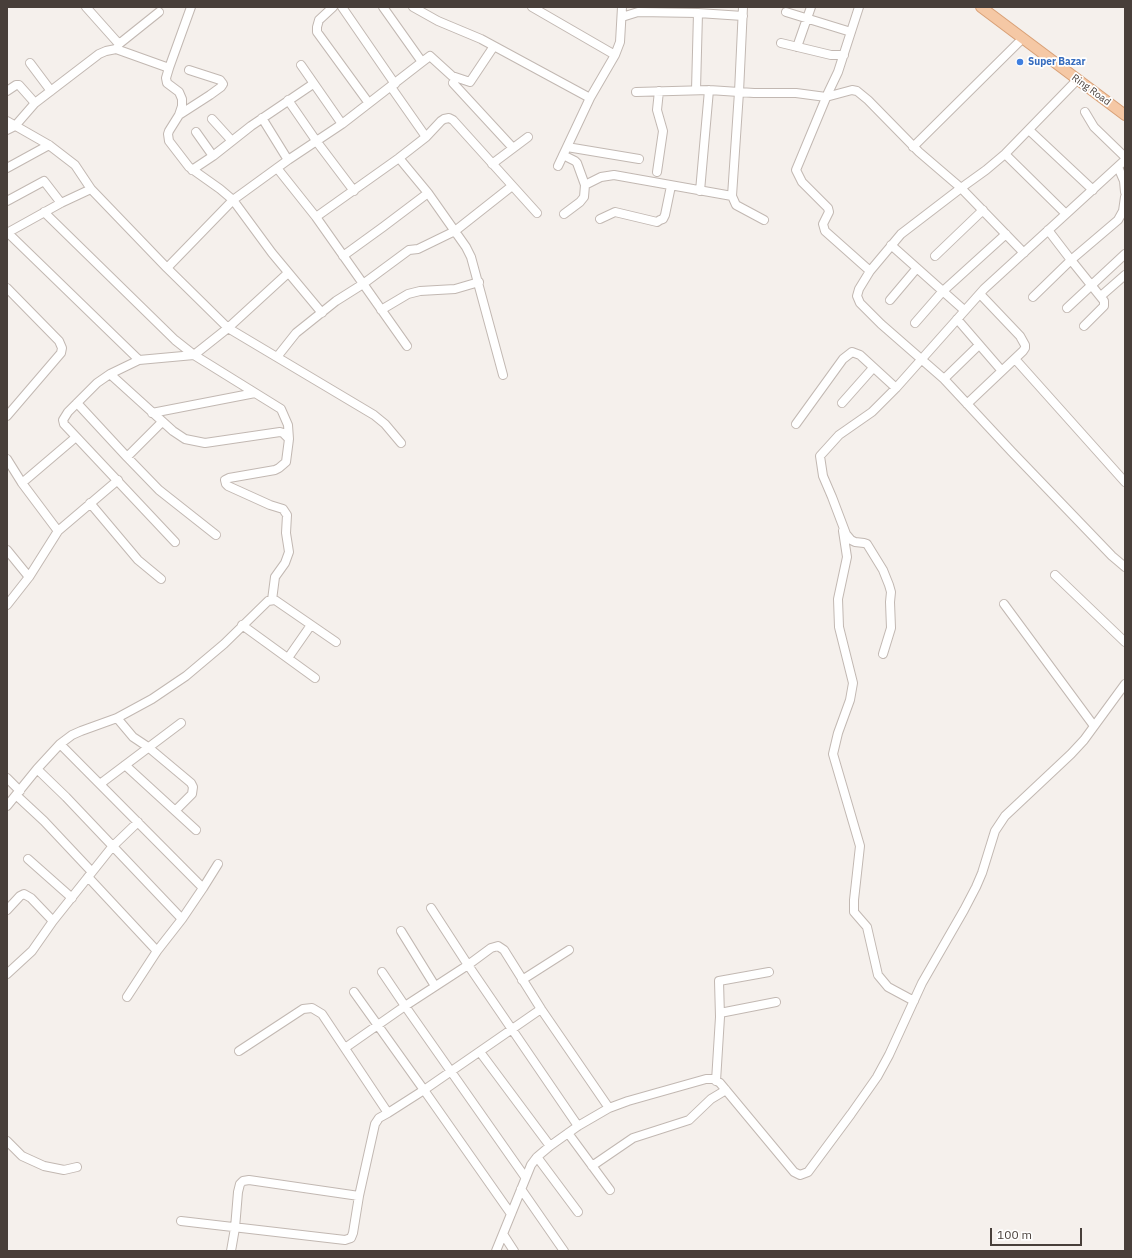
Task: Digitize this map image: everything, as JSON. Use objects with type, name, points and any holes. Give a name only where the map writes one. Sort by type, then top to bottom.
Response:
[{"type":"main road","name":"Ring Road","points":[[981,7],[995,16],[1022,39],[1125,115]]},
{"type":"street","points":[[98,7],[89,10],[118,46],[169,68]]},
{"type":"street","points":[[180,115],[182,97],[179,92],[166,83],[166,78],[191,7]]},
{"type":"street","points":[[333,7],[319,20],[317,27],[318,32],[368,102]]},
{"type":"street","points":[[342,7],[426,137]]},
{"type":"street","points":[[383,7],[422,62]]},
{"type":"street","points":[[413,7],[438,21],[481,39],[590,98]]},
{"type":"street","points":[[532,7],[615,55]]},
{"type":"street","points":[[558,166],[590,98],[615,55],[620,42],[622,7]]},
{"type":"street","points":[[797,48],[811,7]]},
{"type":"street","points":[[859,7],[838,72],[796,170],[802,182],[828,208],[829,212],[823,224],[825,231],[870,271]]},
{"type":"street","points":[[622,17],[638,12],[698,13],[743,11],[732,196],[736,205],[764,220]]},
{"type":"street","points":[[7,130],[15,126],[35,103],[99,54],[118,46],[159,12]]},
{"type":"street","points":[[786,12],[851,32]]},
{"type":"street","points":[[696,90],[698,13]]},
{"type":"street","points":[[913,147],[1022,39]]},
{"type":"street","points":[[781,43],[831,55],[844,55]]},
{"type":"street","points":[[167,268],[233,200],[288,160],[342,124],[368,102],[393,85],[430,56],[452,76],[470,82],[494,46]]},
{"type":"street","points":[[30,63],[51,91]]},
{"type":"street","points":[[301,65],[342,124]]},
{"type":"street","points":[[189,70],[220,80],[223,84],[210,95],[180,115],[169,131],[168,137],[173,148],[192,170],[220,188],[233,200],[272,253],[322,313]]},
{"type":"street","points":[[1077,80],[1005,154],[901,234],[890,245],[870,271],[857,296],[860,303],[881,324],[944,379],[1112,556],[1125,567]]},
{"type":"street","points":[[453,83],[513,148]]},
{"type":"street","points":[[192,170],[213,156],[262,118],[313,84]]},
{"type":"street","points":[[7,91],[19,85],[35,103]]},
{"type":"street","points":[[700,191],[709,90]]},
{"type":"street","points":[[636,92],[709,90],[796,93],[826,97],[852,90],[857,91],[868,100],[913,147],[983,210],[1024,253]]},
{"type":"street","points":[[657,172],[663,131],[657,110],[659,91]]},
{"type":"street","points":[[288,100],[316,142],[354,191]]},
{"type":"street","points":[[1085,112],[1094,127],[1125,157]]},
{"type":"street","points":[[262,118],[288,160]]},
{"type":"street","points":[[316,217],[399,158],[426,137],[444,119],[449,118],[453,120],[537,213]]},
{"type":"street","points":[[212,119],[232,141]]},
{"type":"street","points":[[7,121],[49,145],[75,165],[91,188],[167,268],[228,328],[374,415],[385,424],[401,443]]},
{"type":"street","points":[[1029,130],[1093,190]]},
{"type":"street","points":[[196,132],[213,156]]},
{"type":"street","points":[[492,164],[528,137]]},
{"type":"street","points":[[7,168],[49,145]]},
{"type":"street","points":[[567,147],[640,160]]},
{"type":"street","points":[[1005,154],[1066,214]]},
{"type":"street","points":[[563,155],[577,163],[585,186],[584,197],[580,202],[564,214]]},
{"type":"street","points":[[399,158],[428,193],[466,246],[472,257],[503,375]]},
{"type":"street","points":[[883,654],[891,628],[891,592],[889,585],[883,570],[867,544],[851,540],[843,527],[823,476],[820,456],[839,435],[872,412],[896,388],[964,310],[980,294],[1125,160]]},
{"type":"street","points":[[1118,167],[1124,181],[1125,192]]},
{"type":"street","points":[[277,168],[316,217],[407,346]]},
{"type":"street","points":[[585,186],[601,177],[614,175],[732,196]]},
{"type":"street","points":[[7,201],[44,181],[61,203]]},
{"type":"street","points":[[277,357],[296,333],[336,301],[409,250],[418,249],[455,231],[512,186]]},
{"type":"street","points":[[600,219],[615,212],[657,222],[663,219],[665,215],[672,186]]},
{"type":"street","points":[[91,188],[7,232],[139,360]]},
{"type":"street","points":[[343,256],[428,193]]},
{"type":"street","points":[[1033,297],[1071,260],[1118,220],[1123,211],[1125,198]]},
{"type":"street","points":[[935,256],[983,210]]},
{"type":"street","points":[[44,212],[175,340],[194,355],[281,409],[288,425],[289,438],[286,462],[280,468],[274,470],[225,480],[225,483],[228,486],[270,505],[283,509],[287,515],[286,533],[289,552],[285,563],[275,577],[272,600]]},
{"type":"street","points":[[1048,230],[1104,301],[1104,306],[1084,326]]},
{"type":"street","points":[[915,322],[942,292],[1006,234]]},
{"type":"street","points":[[890,245],[964,310]]},
{"type":"street","points":[[1067,308],[1125,254]]},
{"type":"street","points":[[890,300],[917,268]]},
{"type":"street","points":[[175,542],[64,424],[63,420],[68,412],[97,383],[110,374],[139,360],[194,355],[228,328],[288,273]]},
{"type":"street","points":[[1101,296],[1125,275]]},
{"type":"street","points":[[381,310],[408,294],[420,291],[455,289],[479,282]]},
{"type":"street","points":[[7,288],[59,341],[62,348],[61,352],[7,416]]},
{"type":"street","points":[[967,404],[1016,359],[1025,348],[1023,341],[980,294]]},
{"type":"street","points":[[957,319],[1002,371]]},
{"type":"street","points":[[944,379],[979,345]]},
{"type":"street","points":[[796,424],[846,356],[852,352],[860,355],[896,388]]},
{"type":"street","points":[[1016,359],[1125,482]]},
{"type":"street","points":[[842,403],[873,368]]},
{"type":"street","points":[[110,374],[162,422],[185,439],[205,443],[280,432],[289,438]]},
{"type":"street","points":[[152,413],[255,393]]},
{"type":"street","points":[[77,403],[126,457],[159,490],[216,535]]},
{"type":"street","points":[[126,457],[162,422]]},
{"type":"street","points":[[22,483],[76,437]]},
{"type":"street","points":[[7,459],[22,483],[58,531]]},
{"type":"street","points":[[7,605],[29,577],[58,531],[118,480]]},
{"type":"street","points":[[90,503],[138,560],[161,579]]},
{"type":"street","points":[[843,527],[847,557],[844,577],[838,598],[839,627],[853,682],[850,700],[838,733],[833,754],[860,846],[854,912],[867,927],[878,975],[888,987],[914,1001]]},
{"type":"street","points":[[7,550],[29,577]]},
{"type":"street","points":[[1055,575],[1125,642]]},
{"type":"street","points":[[7,806],[37,769],[60,744],[72,735],[117,718],[152,699],[186,676],[224,644],[264,604],[272,600],[275,600],[336,642]]},
{"type":"street","points":[[1004,604],[1094,726]]},
{"type":"street","points":[[242,625],[315,678]]},
{"type":"street","points":[[288,658],[311,625]]},
{"type":"street","points":[[496,1251],[525,1177],[537,1157],[550,1146],[578,1126],[609,1108],[628,1101],[706,1079],[714,1079],[726,1090],[787,1166],[800,1175],[808,1172],[877,1077],[889,1055],[922,983],[976,887],[995,831],[1005,816],[1071,754],[1125,684]]},
{"type":"street","points":[[117,718],[133,737],[148,747],[191,783],[193,787],[192,794],[175,811]]},
{"type":"street","points":[[100,784],[181,723]]},
{"type":"street","points":[[60,744],[204,888]]},
{"type":"street","points":[[125,765],[196,830]]},
{"type":"street","points":[[37,769],[66,797],[182,919]]},
{"type":"street","points":[[7,778],[18,793],[157,950]]},
{"type":"street","points":[[7,974],[32,951],[53,921],[112,847],[138,822]]},
{"type":"street","points":[[28,859],[72,898]]},
{"type":"street","points":[[127,997],[157,950],[204,888],[218,864]]},
{"type":"street","points":[[7,910],[20,896],[24,894],[31,898],[53,921]]},
{"type":"street","points":[[431,908],[511,1030],[578,1126]]},
{"type":"street","points":[[400,932],[435,986]]},
{"type":"street","points":[[346,1048],[491,948],[498,946],[504,950],[541,1009],[609,1108]]},
{"type":"street","points":[[522,980],[569,950]]},
{"type":"street","points":[[382,972],[525,1177]]},
{"type":"street","points":[[716,1081],[720,1012],[719,981],[769,972]]},
{"type":"street","points":[[354,992],[511,1214]]},
{"type":"street","points":[[720,1012],[776,1002]]},
{"type":"street","points":[[239,1050],[303,1009],[312,1008],[322,1014],[388,1113]]},
{"type":"street","points":[[181,1221],[345,1240],[351,1238],[375,1124],[379,1118],[424,1090],[541,1009]]},
{"type":"street","points":[[480,1052],[550,1146]]},
{"type":"street","points":[[592,1166],[634,1138],[689,1120],[711,1100],[726,1090]]},
{"type":"street","points":[[568,1133],[610,1190]]},
{"type":"street","points":[[7,1141],[22,1156],[44,1166],[64,1170],[77,1167]]},
{"type":"street","points":[[537,1157],[578,1212]]},
{"type":"street","points":[[231,1251],[235,1228],[238,1192],[240,1184],[243,1181],[250,1180],[359,1196]]},
{"type":"street","points":[[521,1189],[564,1251]]},
{"type":"street","points":[[503,1234],[514,1251]]},
{"type":"place","name":"Super Bazar","points":[[1020,62]]}]
